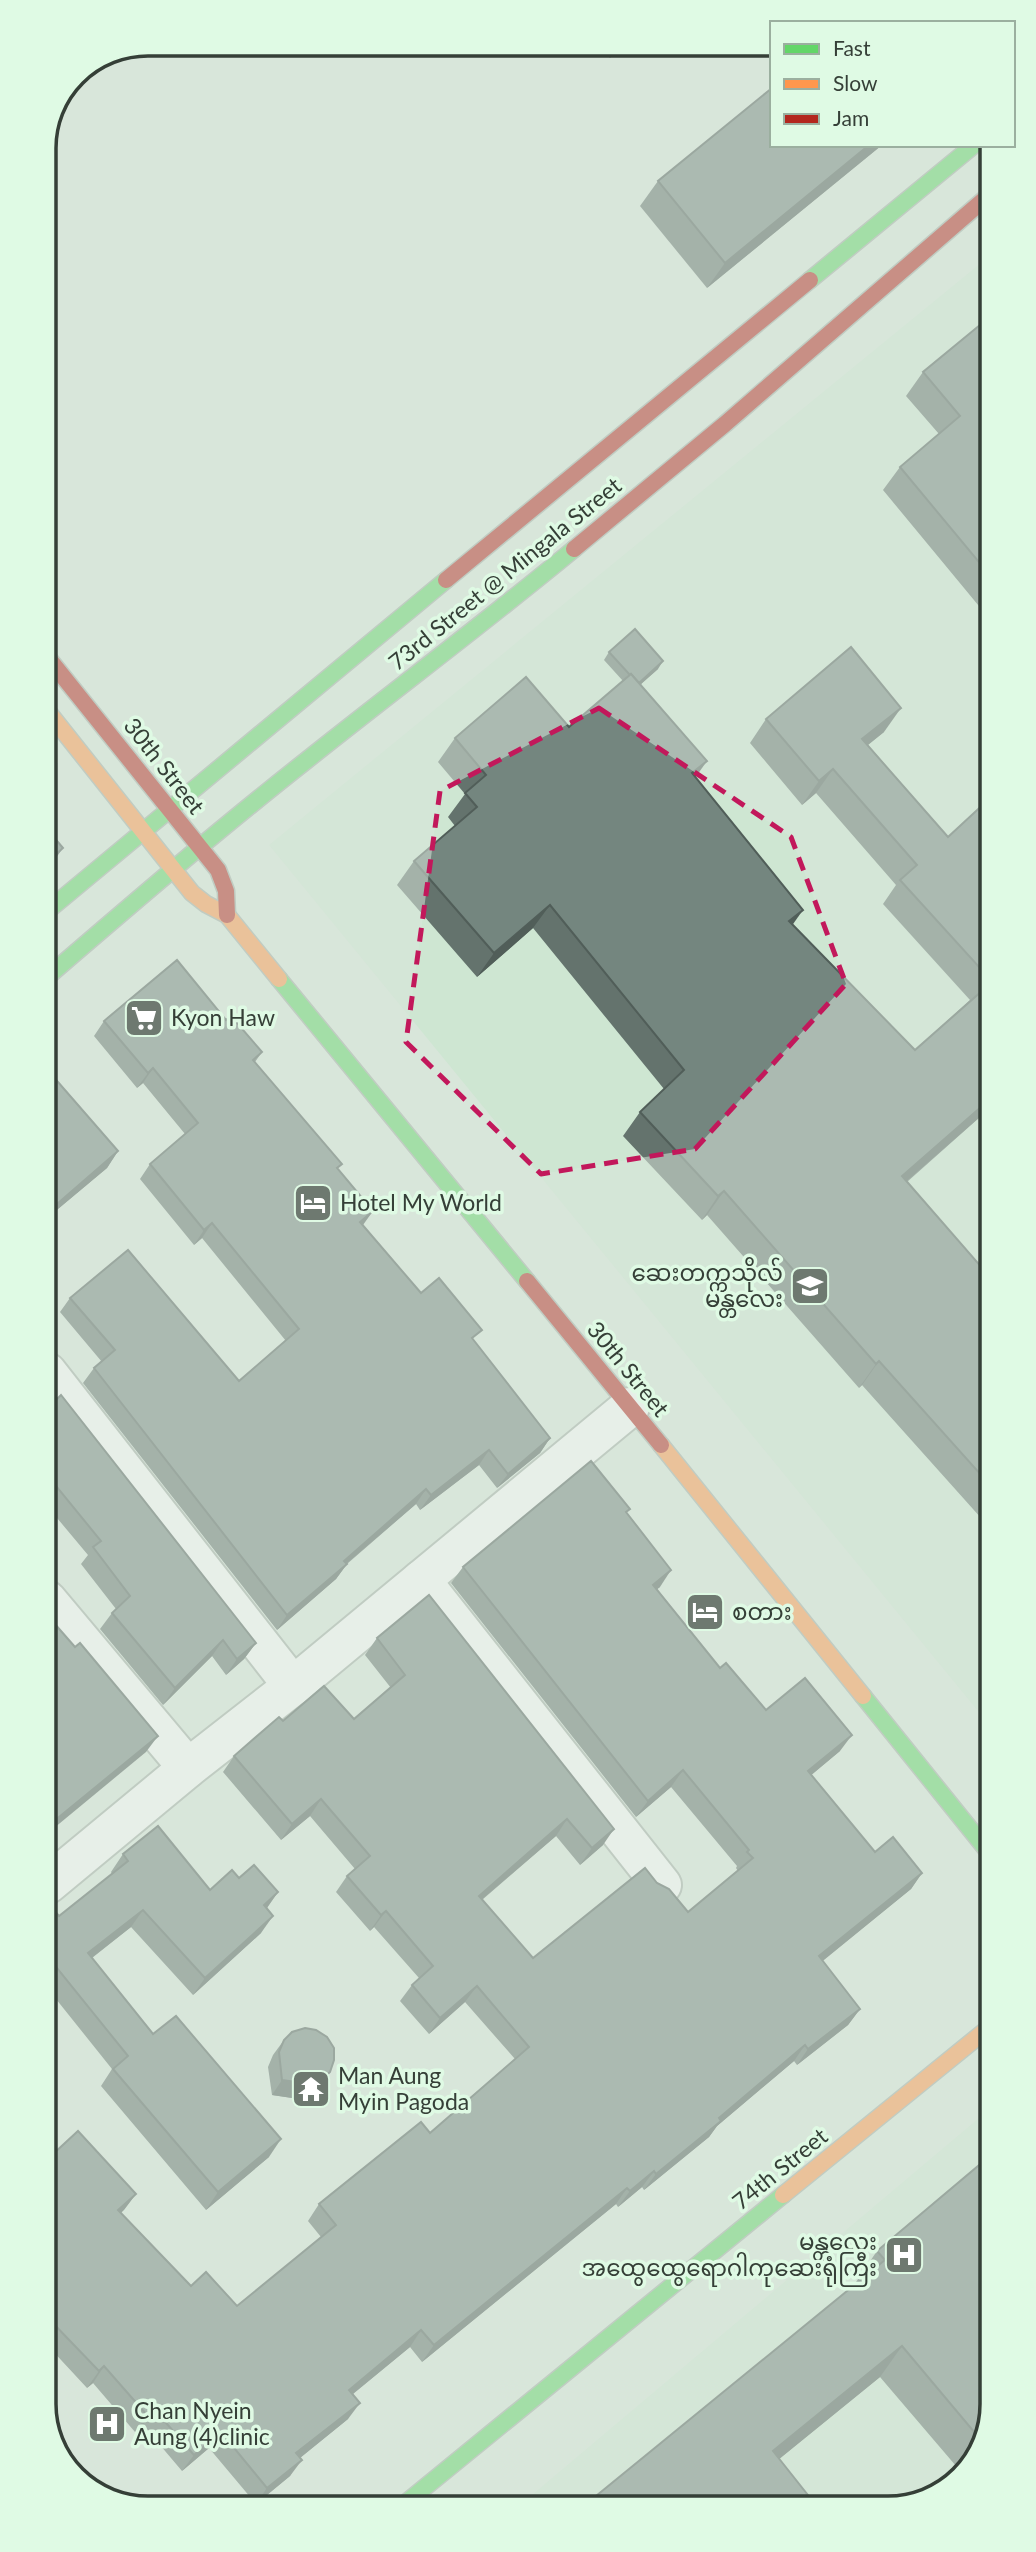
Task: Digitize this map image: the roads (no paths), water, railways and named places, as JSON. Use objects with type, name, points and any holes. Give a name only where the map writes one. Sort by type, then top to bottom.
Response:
[{"type":"main road","name":"73rd Street @ Mingala Street","points":[[56,904],[972,147]]},
{"type":"main road","name":"73rd Street @ Mingala Street","points":[[56,969],[199,847],[497,613],[684,459],[980,203]]},
{"type":"main road","name":"30th Street","points":[[56,668],[218,870],[226,891],[227,915]]},
{"type":"main road","name":"30th Street","points":[[56,722],[192,893],[227,915],[630,1407],[980,1841]]},
{"type":"main road","name":"74th Street","points":[[414,2496],[980,2035]]},
{"type":"street","points":[[56,1383],[293,1686]]},
{"type":"street","points":[[56,1877],[188,1768],[293,1686],[630,1407]]},
{"type":"street","points":[[421,1580],[662,1885]]},
{"type":"street","points":[[56,1611],[188,1768]]},
{"type":"place","name":"Kyon Haw","points":[[144,1018]]},
{"type":"place","name":"Hotel My World","points":[[313,1203]]},
{"type":"place","name":"ဆေးတက္ကသိုလ် မန္တလေး","points":[[810,1286]]},
{"type":"place","name":"စတား","points":[[705,1612]]},
{"type":"place","name":"Man Aung Myin Pagoda","points":[[311,2089]]},
{"type":"place","name":"မန္တလေး အထွေထွေရောဂါကုဆေးရုံကြီး","points":[[904,2255]]},
{"type":"place","name":"Chan Nyein Aung (4)clinic","points":[[107,2424]]}]
